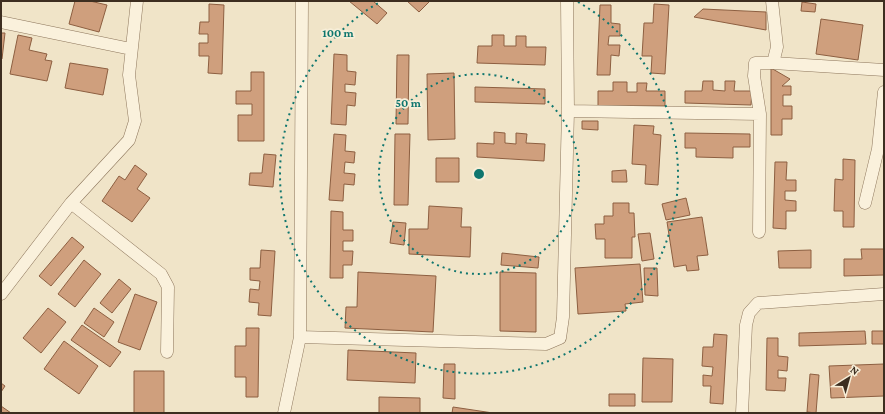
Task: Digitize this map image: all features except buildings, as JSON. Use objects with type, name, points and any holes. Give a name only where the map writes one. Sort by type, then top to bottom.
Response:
[{"type":"street","points":[[1,294],[71,203],[129,140],[134,122],[129,75],[137,1]]},
{"type":"street","points":[[284,413],[300,337],[302,1]]},
{"type":"street","points":[[300,337],[546,344],[560,338],[563,317],[568,111],[567,1]]},
{"type":"street","points":[[772,1],[777,47],[773,62]]},
{"type":"street","points":[[1,22],[131,49]]},
{"type":"street","points":[[759,232],[760,114],[754,76],[755,63],[773,62],[884,70]]},
{"type":"street","points":[[865,203],[878,149],[884,92]]},
{"type":"street","points":[[568,111],[760,114]]},
{"type":"street","points":[[71,203],[161,274],[168,287],[167,352]]},
{"type":"street","points":[[742,413],[746,325],[749,313],[758,303],[884,294]]}]
